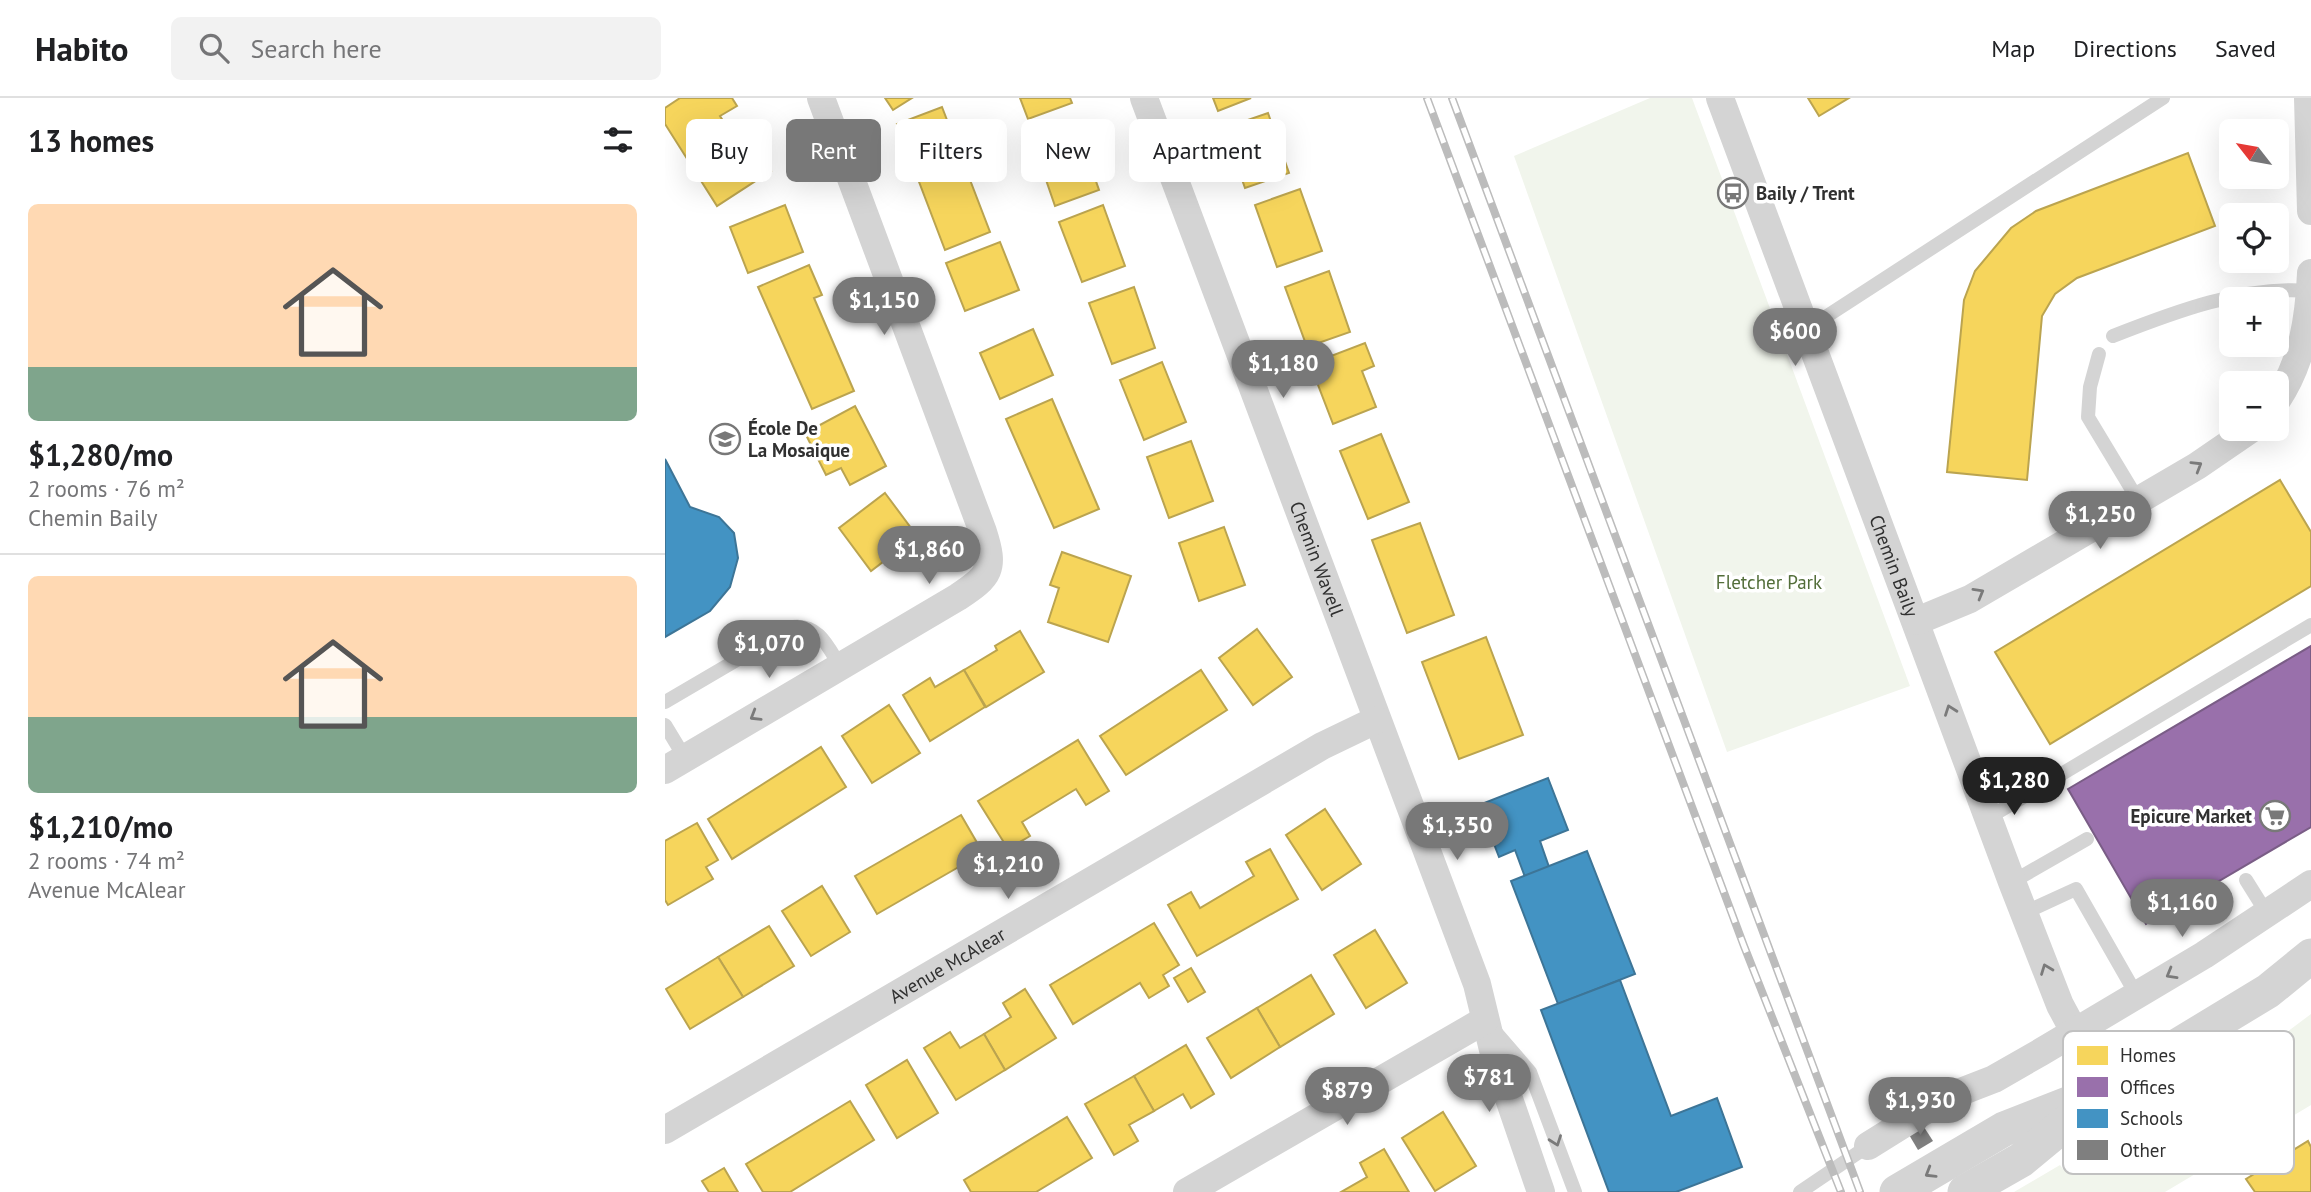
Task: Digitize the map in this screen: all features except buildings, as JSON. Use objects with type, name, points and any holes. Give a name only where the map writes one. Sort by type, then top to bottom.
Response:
[{"type":"street","points":[[675,764],[958,597],[989,571],[989,554],[983,532],[821,98]]},
{"type":"street","name":"Chemin Wavell","points":[[1144,98],[1477,984],[1485,1020],[1541,1192]]},
{"type":"street","name":"Chemin Baily","points":[[1720,98],[2012,882],[2060,1005],[2074,1031]]},
{"type":"street","points":[[2308,98],[2311,211]]},
{"type":"street","points":[[2289,377],[2300,356],[2309,311],[2311,273]]},
{"type":"street","points":[[1917,621],[1970,599],[2197,466],[2233,441]]},
{"type":"street","name":"Avenue McAlear","points":[[665,1130],[1322,746],[1376,720]]},
{"type":"street","points":[[2074,1031],[2204,955],[2311,884]]},
{"type":"street","points":[[2206,1031],[2283,981],[2311,956]]},
{"type":"street","points":[[1187,1192],[1485,1020]]},
{"type":"street","points":[[1868,1146],[1945,1098],[1994,1079],[2063,1038]]},
{"type":"street","points":[[1897,1192],[2004,1129],[2063,1106]]},
{"type":"street","points":[[1965,1192],[2021,1160],[2063,1125]]},
{"type":"lane","points":[[1807,329],[2163,98]]},
{"type":"lane","points":[[2113,336],[2155,320],[2279,288],[2310,291]]},
{"type":"lane","points":[[2099,354],[2090,387],[2088,417],[2138,500]]},
{"type":"lane","points":[[1988,818],[2311,625]]},
{"type":"lane","points":[[665,702],[793,626],[806,626],[818,633],[840,666]]},
{"type":"lane","points":[[665,725],[675,764]]},
{"type":"lane","points":[[2012,882],[2087,839]]},
{"type":"lane","points":[[2246,880],[2266,912]]},
{"type":"lane","points":[[2024,913],[2076,890],[2136,994]]},
{"type":"lane","name":"Chemin Wavell","points":[[1485,1020],[1530,1072],[1575,1192]]},
{"type":"lane","points":[[1800,1192],[1868,1146]]},
{"type":"green space","name":"Fletcher Park","points":[[1650,98],[1692,98],[1910,686],[1727,752],[1514,156]]},
{"type":"green space","points":[[2311,1014],[2311,1105],[2294,1115],[2294,1031],[2288,1031]]},
{"type":"green space","points":[[2060,1165],[2063,1174],[2195,1174],[2165,1192],[2014,1192]]},
{"type":"railway","points":[[1427,98],[1744,946],[1841,1192]]},
{"type":"railway","points":[[1452,98],[1860,1192]]},
{"type":"place","name":"Baily / Trent","points":[[1733,193]]},
{"type":"place","name":"École De La Mosaique","points":[[725,439]]},
{"type":"place","name":"Epicure Market","points":[[2275,816]]}]
